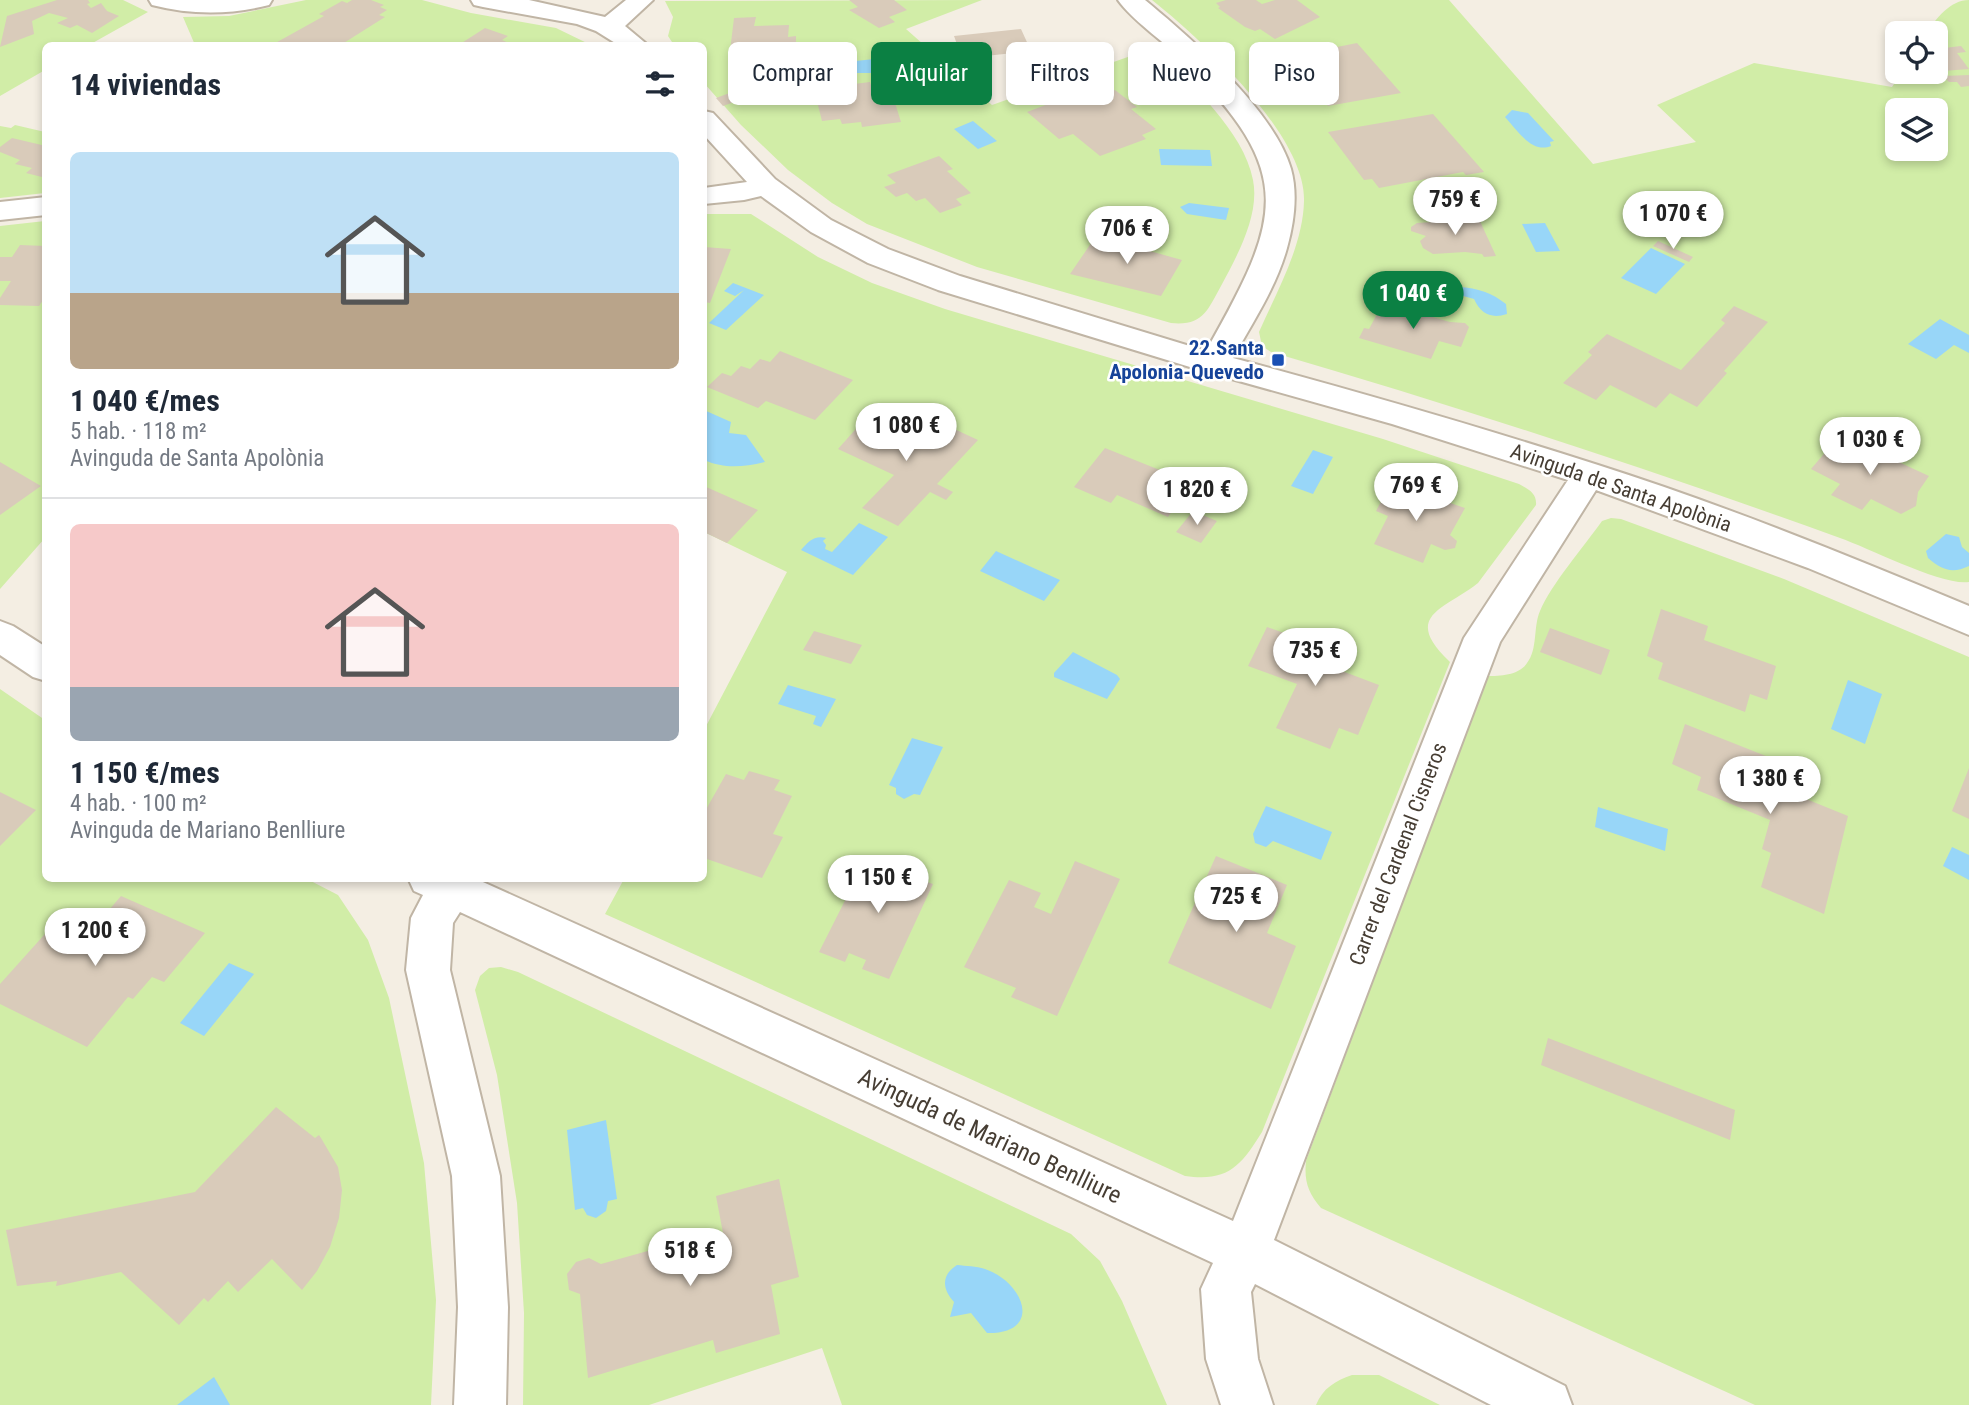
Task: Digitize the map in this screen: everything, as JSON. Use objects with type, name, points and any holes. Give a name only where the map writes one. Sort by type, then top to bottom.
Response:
[{"type":"street","points":[[161,0],[182,5],[215,6],[260,0]]},
{"type":"street","points":[[483,0],[560,14],[609,27],[631,42]]},
{"type":"street","points":[[609,27],[641,0]]},
{"type":"street","points":[[1130,0],[1185,50],[1249,119],[1274,159],[1280,184],[1276,232],[1266,266],[1214,364]]},
{"type":"street","name":"Avinguda de Santa Apolònia","points":[[707,122],[765,185],[821,226],[878,256],[949,283],[1214,364],[1401,415],[1588,474],[1821,559],[1969,621]]},
{"type":"street","points":[[707,196],[744,192],[765,185]]},
{"type":"street","points":[[0,211],[42,206]]},
{"type":"street","name":"Carrer del Cardenal Cisneros","points":[[1248,1405],[1232,1359],[1227,1289],[1245,1252],[1482,638],[1588,474]]},
{"type":"street","points":[[0,636],[42,663]]},
{"type":"street","points":[[440,884],[432,918],[428,970],[476,1176],[483,1307],[480,1405]]},
{"type":"street","name":"Avinguda de Mariano Benlliure","points":[[440,884],[1245,1252],[1546,1405]]},
{"type":"green space","points":[[0,0],[123,0],[148,12],[94,42],[42,42],[42,72],[0,96]]},
{"type":"green space","points":[[306,0],[422,0],[471,13],[556,28],[585,42],[194,42],[183,17],[229,16]]},
{"type":"green space","points":[[982,0],[906,29],[921,42],[871,42],[871,105],[992,105],[1006,100],[1006,105],[1114,105],[1114,62],[1128,57],[1128,105],[1210,105],[1239,144],[1248,162],[1254,193],[1246,235],[1212,303],[1197,319],[1182,323],[1171,323],[977,267],[867,224],[832,203],[788,170],[741,125],[707,86],[707,42],[672,42],[668,36],[673,17],[665,1]]},
{"type":"green space","points":[[1152,0],[1449,0],[1593,164],[1696,142],[1657,105],[1754,63],[1892,87],[1894,84],[1948,84],[1948,21],[1935,21],[1956,3],[1969,0],[1969,582],[1957,582],[1924,572],[1840,538],[1699,488],[1557,440],[1271,352],[1262,346],[1259,332],[1294,251],[1303,218],[1304,201],[1300,175],[1288,147],[1259,105],[1339,105],[1339,42],[1249,42],[1249,93],[1235,77],[1235,42],[1200,42]]},
{"type":"green space","points":[[15,125],[42,131],[42,193],[0,198],[0,126],[11,128]]},
{"type":"green space","points":[[707,214],[751,214],[818,257],[872,283],[945,309],[1383,439],[1519,484],[1533,494],[1536,501],[1536,505],[1478,583],[1442,607],[1428,623],[1429,633],[1436,646],[1450,662],[1262,1132],[1240,1162],[1223,1174],[1212,1176],[1185,1176],[605,914],[622,882],[707,882],[707,724],[787,572],[707,533]]},
{"type":"green space","points":[[42,221],[42,541],[0,589],[0,226]]},
{"type":"green space","points":[[1621,519],[1784,579],[1969,657],[1969,1405],[1755,1405],[1321,1208],[1310,1192],[1306,1181],[1306,1161],[1487,676],[1504,675],[1524,667],[1533,651],[1538,617],[1545,601],[1602,521]]},
{"type":"green space","points":[[0,689],[42,718],[42,882],[313,882],[338,895],[368,940],[389,998],[424,1163],[436,1300],[431,1405],[0,1405]]},
{"type":"green space","points":[[501,967],[518,972],[1071,1234],[1100,1261],[1122,1301],[1167,1405],[842,1405],[822,1348],[649,1405],[523,1405],[524,1313],[517,1203],[497,1075],[475,990],[480,976],[489,968]]},
{"type":"green space","points":[[1352,1375],[1379,1375],[1440,1405],[1316,1405],[1330,1386]]},
{"type":"water","points":[[871,59],[871,73],[857,73],[857,61]]},
{"type":"water","points":[[1512,110],[1528,113],[1554,141],[1550,142],[1551,146],[1537,147],[1525,139],[1505,117]]},
{"type":"water","points":[[973,121],[997,141],[978,149],[954,129]]},
{"type":"water","points":[[1159,149],[1210,150],[1212,166],[1161,165]]},
{"type":"water","points":[[1189,203],[1229,208],[1226,220],[1187,214],[1180,207]]},
{"type":"water","points":[[1545,223],[1560,251],[1536,252],[1522,224]]},
{"type":"water","points":[[1651,248],[1685,264],[1656,294],[1621,278]]},
{"type":"water","points":[[733,283],[764,295],[726,330],[709,323],[744,290],[735,296],[724,291]]},
{"type":"water","points":[[1459,287],[1479,290],[1495,297],[1506,304],[1507,314],[1487,314],[1474,299],[1456,294],[1455,290]]},
{"type":"water","points":[[1940,319],[1969,335],[1969,353],[1954,345],[1936,359],[1908,344]]},
{"type":"water","points":[[707,411],[731,422],[729,433],[746,435],[765,462],[719,465],[707,461]]},
{"type":"water","points":[[1313,450],[1333,457],[1313,494],[1291,486]]},
{"type":"water","points":[[859,523],[888,537],[853,575],[801,550],[812,540],[822,537],[826,538],[823,541],[825,549],[832,552]]},
{"type":"water","points":[[1946,534],[1959,537],[1962,547],[1969,553],[1969,566],[1957,570],[1947,569],[1928,558],[1926,551]]},
{"type":"water","points":[[996,551],[1060,580],[1044,601],[980,571]]},
{"type":"water","points":[[1073,652],[1120,679],[1107,699],[1054,677],[1054,673]]},
{"type":"water","points":[[1848,680],[1882,694],[1865,744],[1831,729]]},
{"type":"water","points":[[788,685],[836,699],[821,727],[813,724],[816,716],[778,704]]},
{"type":"water","points":[[912,738],[943,747],[920,795],[914,794],[904,799],[896,794],[896,788],[889,785]]},
{"type":"water","points":[[1266,806],[1332,832],[1321,860],[1273,841],[1266,847],[1255,843],[1253,834]]},
{"type":"water","points":[[1598,807],[1668,829],[1665,851],[1595,827]]},
{"type":"water","points":[[1952,847],[1969,855],[1969,880],[1943,866]]},
{"type":"water","points":[[229,963],[254,974],[204,1036],[180,1023]]},
{"type":"water","points":[[606,1120],[617,1199],[608,1201],[606,1211],[596,1218],[587,1215],[583,1208],[575,1210],[567,1130]]},
{"type":"water","points":[[957,1265],[985,1269],[1010,1285],[1022,1306],[1022,1317],[1016,1325],[1005,1331],[987,1333],[971,1313],[950,1317],[954,1302],[947,1292],[945,1282],[948,1273]]},
{"type":"water","points":[[214,1377],[230,1405],[177,1405]]},
{"type":"building","points":[[57,0],[88,0],[90,3],[87,4],[91,8],[101,3],[107,11],[119,16],[92,33],[77,25],[70,28],[57,23],[68,18],[49,13],[32,21],[34,34],[0,47],[7,16]]},
{"type":"building","points":[[352,0],[371,0],[384,5],[380,7],[387,10],[379,15],[385,17],[345,42],[277,42],[324,16],[319,14],[342,1],[347,3]]},
{"type":"building","points":[[849,0],[894,0],[907,10],[889,17],[895,22],[879,28],[849,10],[858,7]]},
{"type":"building","points":[[1226,0],[1256,0],[1262,4],[1275,0],[1297,0],[1320,17],[1275,39],[1260,29],[1255,31],[1245,27],[1218,8],[1220,7],[1216,3]]},
{"type":"building","points":[[756,17],[754,26],[789,25],[788,37],[796,36],[796,42],[731,42],[734,18]]},
{"type":"building","points":[[485,28],[508,36],[502,40],[507,42],[463,42]]},
{"type":"building","points":[[1021,29],[1027,42],[1006,42],[1006,54],[992,55],[992,42],[956,42],[954,36]]},
{"type":"building","points":[[1357,43],[1401,93],[1339,104],[1339,47]]},
{"type":"building","points":[[1961,46],[1966,52],[1957,53],[1969,69],[1948,71],[1948,48]]},
{"type":"building","points":[[1969,75],[1969,86],[1961,87],[1957,82],[1949,82],[1948,76]]},
{"type":"building","points":[[870,82],[871,105],[896,105],[901,122],[862,127],[861,122],[842,124],[840,119],[822,121],[818,105],[857,105],[857,84]]},
{"type":"building","points":[[1115,90],[1128,100],[1128,105],[1137,107],[1131,109],[1156,129],[1142,135],[1146,139],[1100,156],[1073,134],[1059,139],[1027,112],[1046,105],[1114,105]]},
{"type":"building","points":[[728,94],[728,104],[723,106],[716,98]]},
{"type":"building","points":[[1433,114],[1484,172],[1466,175],[1463,172],[1379,188],[1372,179],[1364,180],[1328,132]]},
{"type":"building","points":[[12,138],[42,145],[42,177],[26,173],[32,168],[15,164],[20,160],[0,152],[0,147]]},
{"type":"building","points":[[939,156],[953,169],[947,171],[971,193],[956,199],[962,205],[940,213],[925,198],[916,201],[907,193],[896,197],[884,187],[896,183],[887,175]]},
{"type":"building","points":[[1479,219],[1496,256],[1484,257],[1482,254],[1465,252],[1433,254],[1423,248],[1420,241],[1426,236],[1411,231],[1411,227],[1417,223]]},
{"type":"building","points":[[1096,236],[1182,260],[1161,296],[1070,274]]},
{"type":"building","points":[[1658,241],[1693,257],[1689,262],[1653,246]]},
{"type":"building","points":[[20,245],[42,246],[42,302],[39,306],[0,305],[0,298],[11,281],[0,281],[0,257],[12,257]]},
{"type":"building","points":[[707,247],[731,249],[710,303],[707,302]]},
{"type":"building","points":[[1383,303],[1450,322],[1465,323],[1469,327],[1461,347],[1439,341],[1431,359],[1359,338],[1364,328],[1369,329]]},
{"type":"building","points":[[1734,306],[1768,322],[1724,371],[1727,373],[1697,407],[1670,393],[1656,408],[1610,385],[1596,400],[1563,383],[1592,355],[1588,352],[1607,334],[1681,370],[1725,323],[1721,320]]},
{"type":"building","points":[[780,351],[853,380],[815,420],[766,401],[758,408],[707,387],[722,373],[731,376],[741,366],[750,369],[760,359],[770,362]]},
{"type":"building","points":[[877,412],[938,439],[950,427],[978,440],[937,484],[953,492],[946,500],[930,492],[898,526],[862,508],[894,475],[838,449],[862,422],[866,424]]},
{"type":"building","points":[[1840,435],[1929,476],[1918,492],[1916,506],[1901,514],[1871,499],[1862,510],[1831,495],[1840,484],[1811,469]]},
{"type":"building","points":[[1105,448],[1187,481],[1173,500],[1179,502],[1168,517],[1117,495],[1111,503],[1074,487]]},
{"type":"building","points":[[0,462],[41,486],[0,515]]},
{"type":"building","points":[[1391,483],[1465,508],[1450,535],[1457,541],[1455,548],[1445,550],[1431,544],[1423,563],[1374,544],[1388,516],[1376,511]]},
{"type":"building","points":[[707,487],[758,510],[727,543],[707,533]]},
{"type":"building","points":[[1193,511],[1217,521],[1201,543],[1176,532]]},
{"type":"building","points":[[1661,609],[1708,626],[1704,640],[1776,666],[1767,700],[1750,694],[1745,712],[1658,679],[1663,663],[1647,656]]},
{"type":"building","points":[[1267,627],[1348,656],[1342,671],[1379,685],[1358,735],[1339,728],[1330,749],[1276,728],[1297,684],[1248,666]]},
{"type":"building","points":[[1550,628],[1610,650],[1601,675],[1540,652]]},
{"type":"building","points":[[814,631],[862,645],[851,664],[803,650]]},
{"type":"building","points":[[1685,724],[1776,760],[1765,796],[1776,800],[1779,788],[1848,816],[1824,914],[1761,887],[1771,853],[1762,849],[1770,820],[1697,790],[1701,777],[1672,764]]},
{"type":"building","points":[[1969,768],[1969,819],[1952,811]]},
{"type":"building","points":[[749,771],[780,780],[774,790],[792,796],[773,834],[783,837],[762,878],[707,859],[707,808],[726,774],[744,780]]},
{"type":"building","points":[[0,792],[36,810],[0,846]]},
{"type":"building","points":[[868,855],[915,865],[909,876],[933,884],[889,979],[862,969],[866,960],[849,953],[845,962],[819,952]]},
{"type":"building","points":[[1216,856],[1287,885],[1267,933],[1296,946],[1271,1009],[1168,963]]},
{"type":"building","points":[[1075,861],[1120,879],[1057,1016],[1011,997],[1016,988],[964,967],[1009,880],[1041,893],[1034,907],[1051,914]]},
{"type":"building","points":[[121,896],[205,933],[164,982],[152,977],[133,999],[128,997],[87,1047],[0,1004],[0,984],[53,925],[58,929],[71,914],[96,925]]},
{"type":"building","points":[[1548,1038],[1735,1110],[1730,1140],[1541,1065]]},
{"type":"building","points":[[276,1107],[315,1138],[319,1135],[338,1167],[342,1190],[339,1218],[330,1247],[317,1271],[302,1290],[272,1259],[238,1292],[228,1281],[208,1302],[204,1298],[179,1325],[121,1272],[56,1286],[57,1281],[17,1286],[6,1230],[195,1192]]},
{"type":"building","points":[[779,1179],[799,1277],[771,1285],[780,1334],[716,1353],[713,1340],[588,1378],[580,1294],[569,1290],[567,1274],[576,1262],[589,1258],[601,1264],[680,1242],[683,1260],[711,1252],[723,1233],[716,1196]]},
{"type":"place","name":"22.Santa Apolonia-Quevedo","points":[[1278,360]]}]
